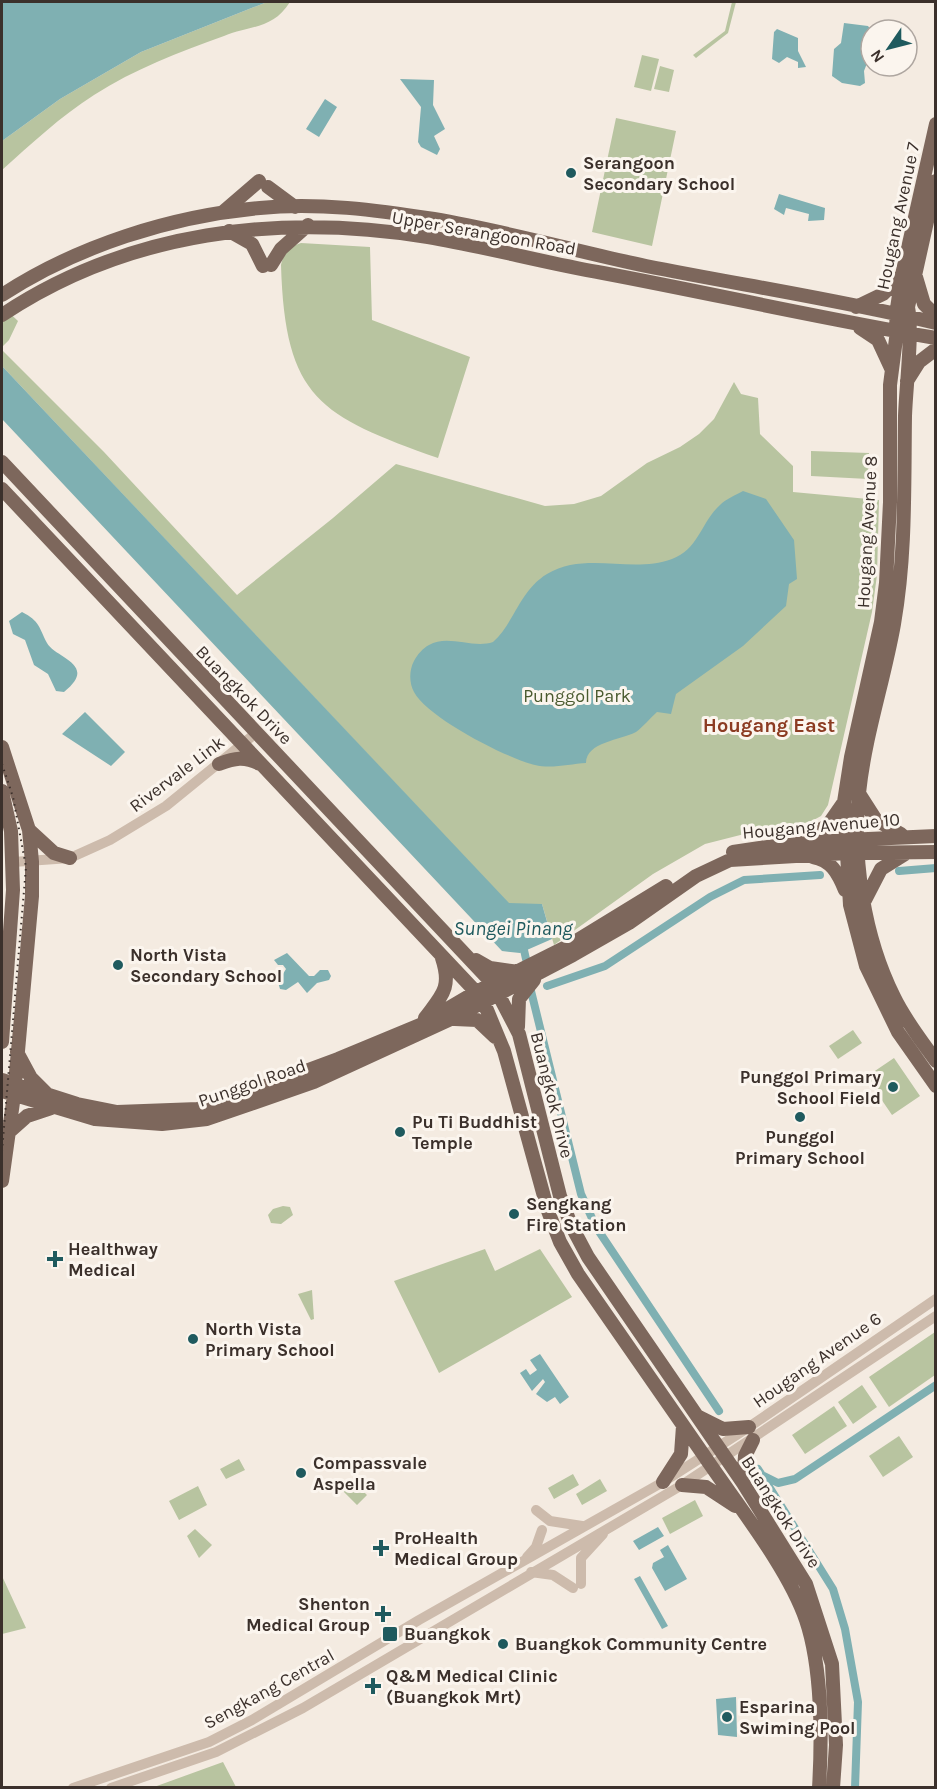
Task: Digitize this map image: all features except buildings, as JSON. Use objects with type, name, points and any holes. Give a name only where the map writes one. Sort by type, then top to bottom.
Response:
[{"type":"main road","name":"Hougang Avenue 7","points":[[903,316],[902,275],[936,124]]},
{"type":"main road","name":"Hougang Avenue 7","points":[[903,316],[908,307],[936,181]]},
{"type":"main road","points":[[222,213],[264,184],[296,208]]},
{"type":"main road","name":"Upper Serangoon Road","points":[[2,296],[50,268],[118,240],[198,217],[261,207],[343,208],[434,219],[644,265],[936,323]]},
{"type":"main road","points":[[228,231],[248,240],[267,266],[280,249],[308,225]]},
{"type":"main road","name":"Upper Serangoon Road","points":[[2,315],[22,302],[96,266],[148,247],[228,231],[308,225],[428,237],[850,323],[936,338]]},
{"type":"main road","points":[[915,269],[924,304],[936,316]]},
{"type":"main road","points":[[856,307],[883,294],[902,275]]},
{"type":"main road","name":"Hougang Avenue 8","points":[[903,316],[906,383],[904,512],[899,587],[859,794],[852,846],[850,905],[866,966],[887,1012],[936,1086]]},
{"type":"main road","points":[[850,323],[878,340],[891,368]]},
{"type":"main road","name":"Hougang Avenue 8","points":[[903,332],[891,368],[886,583],[881,622],[855,736],[844,802],[879,961],[893,996],[936,1061]]},
{"type":"main road","points":[[906,383],[919,362],[936,349]]},
{"type":"main road","name":"Buangkok Drive","points":[[2,462],[496,989],[519,1034],[550,1162],[571,1225],[588,1257],[743,1483],[806,1584],[832,1664],[836,1745],[833,1788]]},
{"type":"main road","name":"Buangkok Drive","points":[[2,489],[479,997],[504,1051],[548,1211],[560,1242],[578,1275],[743,1513],[797,1599],[806,1622],[815,1671],[822,1744],[819,1788]]},
{"type":"main road","points":[[2,747],[29,830],[32,862],[30,916],[17,1052],[8,1088],[9,1132],[2,1181]]},
{"type":"main road","points":[[219,764],[244,758],[264,767]]},
{"type":"main road","points":[[2,791],[11,831],[13,862],[2,1042]]},
{"type":"main road","points":[[859,794],[876,820],[904,836]]},
{"type":"main road","points":[[801,842],[828,825],[844,802]]},
{"type":"main road","points":[[29,830],[54,853],[70,858]]},
{"type":"main road","name":"Hougang Avenue 10","points":[[496,989],[540,974],[629,923],[696,876],[730,860],[808,856],[904,836],[936,836]]},
{"type":"main road","name":"Hougang Avenue 10","points":[[496,989],[519,972],[614,920],[700,865],[726,853],[801,842],[908,852],[936,852]]},
{"type":"main road","points":[[865,900],[874,878],[881,869],[908,852]]},
{"type":"main road","points":[[808,856],[824,859],[830,863],[840,878],[850,905]]},
{"type":"main road","points":[[461,950],[490,968],[519,972]]},
{"type":"main road","points":[[420,1024],[446,988],[447,974],[441,954]]},
{"type":"main road","points":[[519,1034],[519,999],[540,974]]},
{"type":"main road","name":"Punggol Road","points":[[49,1102],[77,1104],[117,1112],[198,1109],[338,1059],[496,989]]},
{"type":"main road","name":"Punggol Road","points":[[8,1088],[110,1122],[162,1124],[207,1119],[314,1082],[451,1019],[479,997]]},
{"type":"main road","points":[[451,1019],[477,1020],[485,1026],[504,1051]]},
{"type":"main road","points":[[9,1132],[27,1116],[49,1102],[31,1078],[17,1052]]},
{"type":"main road","points":[[694,1414],[723,1429],[751,1434],[745,1456],[743,1483]]},
{"type":"main road","points":[[663,1482],[681,1454],[683,1426]]},
{"type":"main road","points":[[682,1485],[706,1487],[743,1513]]},
{"type":"street","name":"Rivervale Link","points":[[13,862],[70,858],[140,824],[166,806],[256,733]]},
{"type":"street","name":"Hougang Avenue 6","points":[[751,1434],[936,1299]]},
{"type":"street","name":"Hougang Avenue 6","points":[[721,1453],[936,1316]]},
{"type":"street","name":"Sengkang Central","points":[[111,1788],[216,1752],[303,1708],[682,1485],[721,1453]]},
{"type":"street","name":"Sengkang Central","points":[[73,1788],[209,1742],[252,1720],[663,1482],[708,1462]]},
{"type":"street","points":[[536,1510],[550,1521],[561,1524],[587,1525]]},
{"type":"street","points":[[531,1572],[553,1575],[577,1586],[580,1558],[614,1523]]},
{"type":"street","points":[[523,1562],[536,1547],[542,1530]]},
{"type":"green space","points":[[267,2],[290,2],[269,22],[234,32],[174,55],[109,86],[58,121],[2,170],[2,141],[60,99],[141,52]]},
{"type":"green space","points":[[732,2],[736,2],[728,33],[696,58],[693,55],[725,31]]},
{"type":"green space","points":[[642,55],[659,59],[651,91],[634,87]]},
{"type":"green space","points":[[660,66],[674,70],[669,92],[654,89]]},
{"type":"green space","points":[[616,118],[676,131],[652,246],[592,232]]},
{"type":"green space","points":[[301,243],[370,247],[372,320],[470,357],[438,458],[364,429],[338,414],[317,396],[301,374],[291,346],[284,310],[281,265],[288,251]]},
{"type":"green space","points":[[2,306],[18,321],[9,340],[2,347]]},
{"type":"green space","name":"Punggol Park","points":[[2,350],[104,452],[237,595],[396,464],[545,506],[574,504],[601,496],[647,463],[680,447],[699,434],[714,419],[734,382],[741,394],[758,398],[760,434],[793,466],[793,492],[879,500],[877,575],[872,612],[828,805],[821,816],[810,822],[760,830],[705,844],[653,874],[554,945],[542,904],[509,904],[2,366]]},
{"type":"green space","points":[[811,451],[869,453],[868,479],[811,476]]},
{"type":"green space","points":[[853,1030],[862,1043],[838,1059],[829,1046]]},
{"type":"green space","name":"Punggol Primary School Field","points":[[894,1058],[920,1096],[892,1115],[866,1077]]},
{"type":"green space","points":[[283,1206],[290,1207],[293,1215],[281,1224],[271,1223],[268,1215],[273,1209]]},
{"type":"green space","points":[[485,1249],[495,1271],[540,1249],[572,1297],[439,1373],[394,1281]]},
{"type":"green space","points":[[312,1290],[314,1319],[311,1320],[298,1294]]},
{"type":"green space","points":[[935,1332],[935,1375],[889,1407],[869,1377]]},
{"type":"green space","points":[[862,1385],[877,1407],[853,1424],[838,1402]]},
{"type":"green space","points":[[834,1406],[847,1426],[805,1454],[792,1435]]},
{"type":"green space","points":[[899,1436],[913,1457],[883,1477],[869,1456]]},
{"type":"green space","points":[[239,1459],[245,1470],[226,1479],[220,1469]]},
{"type":"green space","points":[[573,1474],[579,1485],[554,1499],[548,1488]]},
{"type":"green space","points":[[600,1479],[607,1491],[582,1505],[576,1494]]},
{"type":"green space","points":[[352,1480],[367,1495],[357,1505],[342,1490]]},
{"type":"green space","points":[[198,1486],[207,1505],[179,1520],[169,1501]]},
{"type":"green space","points":[[695,1500],[703,1516],[670,1534],[662,1518]]},
{"type":"green space","points":[[195,1529],[212,1545],[199,1558],[187,1536]]},
{"type":"green space","points":[[2,1576],[26,1628],[2,1634]]},
{"type":"green space","points":[[223,1762],[236,1787],[154,1787]]},
{"type":"water","points":[[2,2],[267,2],[141,52],[60,99],[2,141]]},
{"type":"water","points":[[844,23],[859,25],[859,78],[865,78],[865,83],[860,86],[842,83],[832,76],[834,49],[841,43]]},
{"type":"water","points":[[777,29],[798,38],[798,51],[806,67],[798,68],[798,62],[787,57],[779,63],[772,59],[774,32]]},
{"type":"water","points":[[400,79],[434,80],[433,105],[445,129],[434,136],[440,149],[437,155],[421,147],[418,142],[421,107]]},
{"type":"water","points":[[325,99],[337,107],[319,137],[306,129]]},
{"type":"water","points":[[779,194],[825,208],[824,220],[808,221],[809,214],[786,208],[784,215],[774,209]]},
{"type":"water","name":"Sungei Pinang","points":[[2,366],[509,903],[542,904],[552,939],[520,953],[502,951],[2,419]]},
{"type":"water","points":[[743,491],[766,499],[794,540],[797,579],[789,584],[786,606],[743,646],[676,694],[671,714],[657,712],[636,732],[598,746],[592,750],[586,763],[541,766],[522,761],[469,736],[435,713],[414,692],[410,681],[411,668],[417,656],[427,646],[444,641],[477,644],[493,642],[530,589],[547,574],[562,567],[593,563],[656,563],[681,555],[694,542],[720,505]]},
{"type":"water","points":[[22,612],[36,622],[51,648],[76,668],[77,675],[74,682],[64,692],[56,691],[48,674],[34,665],[25,640],[13,634],[9,621]]},
{"type":"water","points":[[85,712],[125,752],[111,766],[62,734]]},
{"type":"water","points":[[287,953],[309,976],[314,976],[320,970],[328,970],[331,976],[329,980],[317,983],[307,993],[298,982],[286,990],[280,989],[278,982],[286,969],[274,960]]},
{"type":"water","points":[[540,1354],[569,1397],[560,1404],[555,1397],[547,1402],[536,1394],[545,1382],[543,1379],[532,1391],[520,1373],[526,1369],[530,1375],[537,1370],[530,1360]]},
{"type":"water","points":[[658,1527],[664,1536],[639,1550],[633,1541]]},
{"type":"water","points":[[668,1545],[687,1579],[665,1591],[652,1568],[653,1563],[664,1557],[660,1550]]},
{"type":"water","points":[[640,1576],[668,1626],[662,1629],[634,1579]]},
{"type":"water","name":"Esparina Swiming Pool","points":[[736,1697],[737,1737],[718,1735],[716,1699]]},
{"type":"waterway","points":[[899,871],[936,868]]},
{"type":"waterway","points":[[547,986],[605,966],[710,897],[744,880],[820,875]]},
{"type":"waterway","points":[[524,950],[526,959]]},
{"type":"waterway","points":[[531,991],[581,1194],[596,1227],[719,1411]]},
{"type":"waterway","points":[[764,1476],[778,1483],[795,1479],[936,1385]]},
{"type":"waterway","points":[[758,1469],[833,1589],[845,1629],[858,1702],[855,1788]]},
{"type":"railway","points":[[2,764],[13,797],[26,867],[2,1151]]},
{"type":"place","name":"Serangoon Secondary School","points":[[571,173]]},
{"type":"place","name":"North Vista Secondary School","points":[[118,965]]},
{"type":"place","name":"Punggol Primary School Field","points":[[893,1087]]},
{"type":"place","name":"Punggol Primary School","points":[[800,1117]]},
{"type":"place","name":"Pu Ti Buddhist Temple","points":[[400,1132]]},
{"type":"place","name":"Sengkang Fire Station","points":[[514,1214]]},
{"type":"place","name":"Healthway Medical","points":[[55,1259]]},
{"type":"place","name":"North Vista Primary School","points":[[193,1339]]},
{"type":"place","name":"Compassvale Aspella","points":[[301,1473]]},
{"type":"place","name":"ProHealth Medical Group","points":[[381,1548]]},
{"type":"place","name":"Shenton Medical Group","points":[[383,1614]]},
{"type":"place","name":"Buangkok","points":[[390,1634]]},
{"type":"place","name":"Buangkok Community Centre","points":[[503,1644]]},
{"type":"place","name":"Q&M Medical Clinic (Buangkok Mrt)","points":[[373,1686]]},
{"type":"place","name":"Esparina Swiming Pool","points":[[727,1717]]},
{"type":"district","name":"Hougang East","points":[[769,725]]}]
